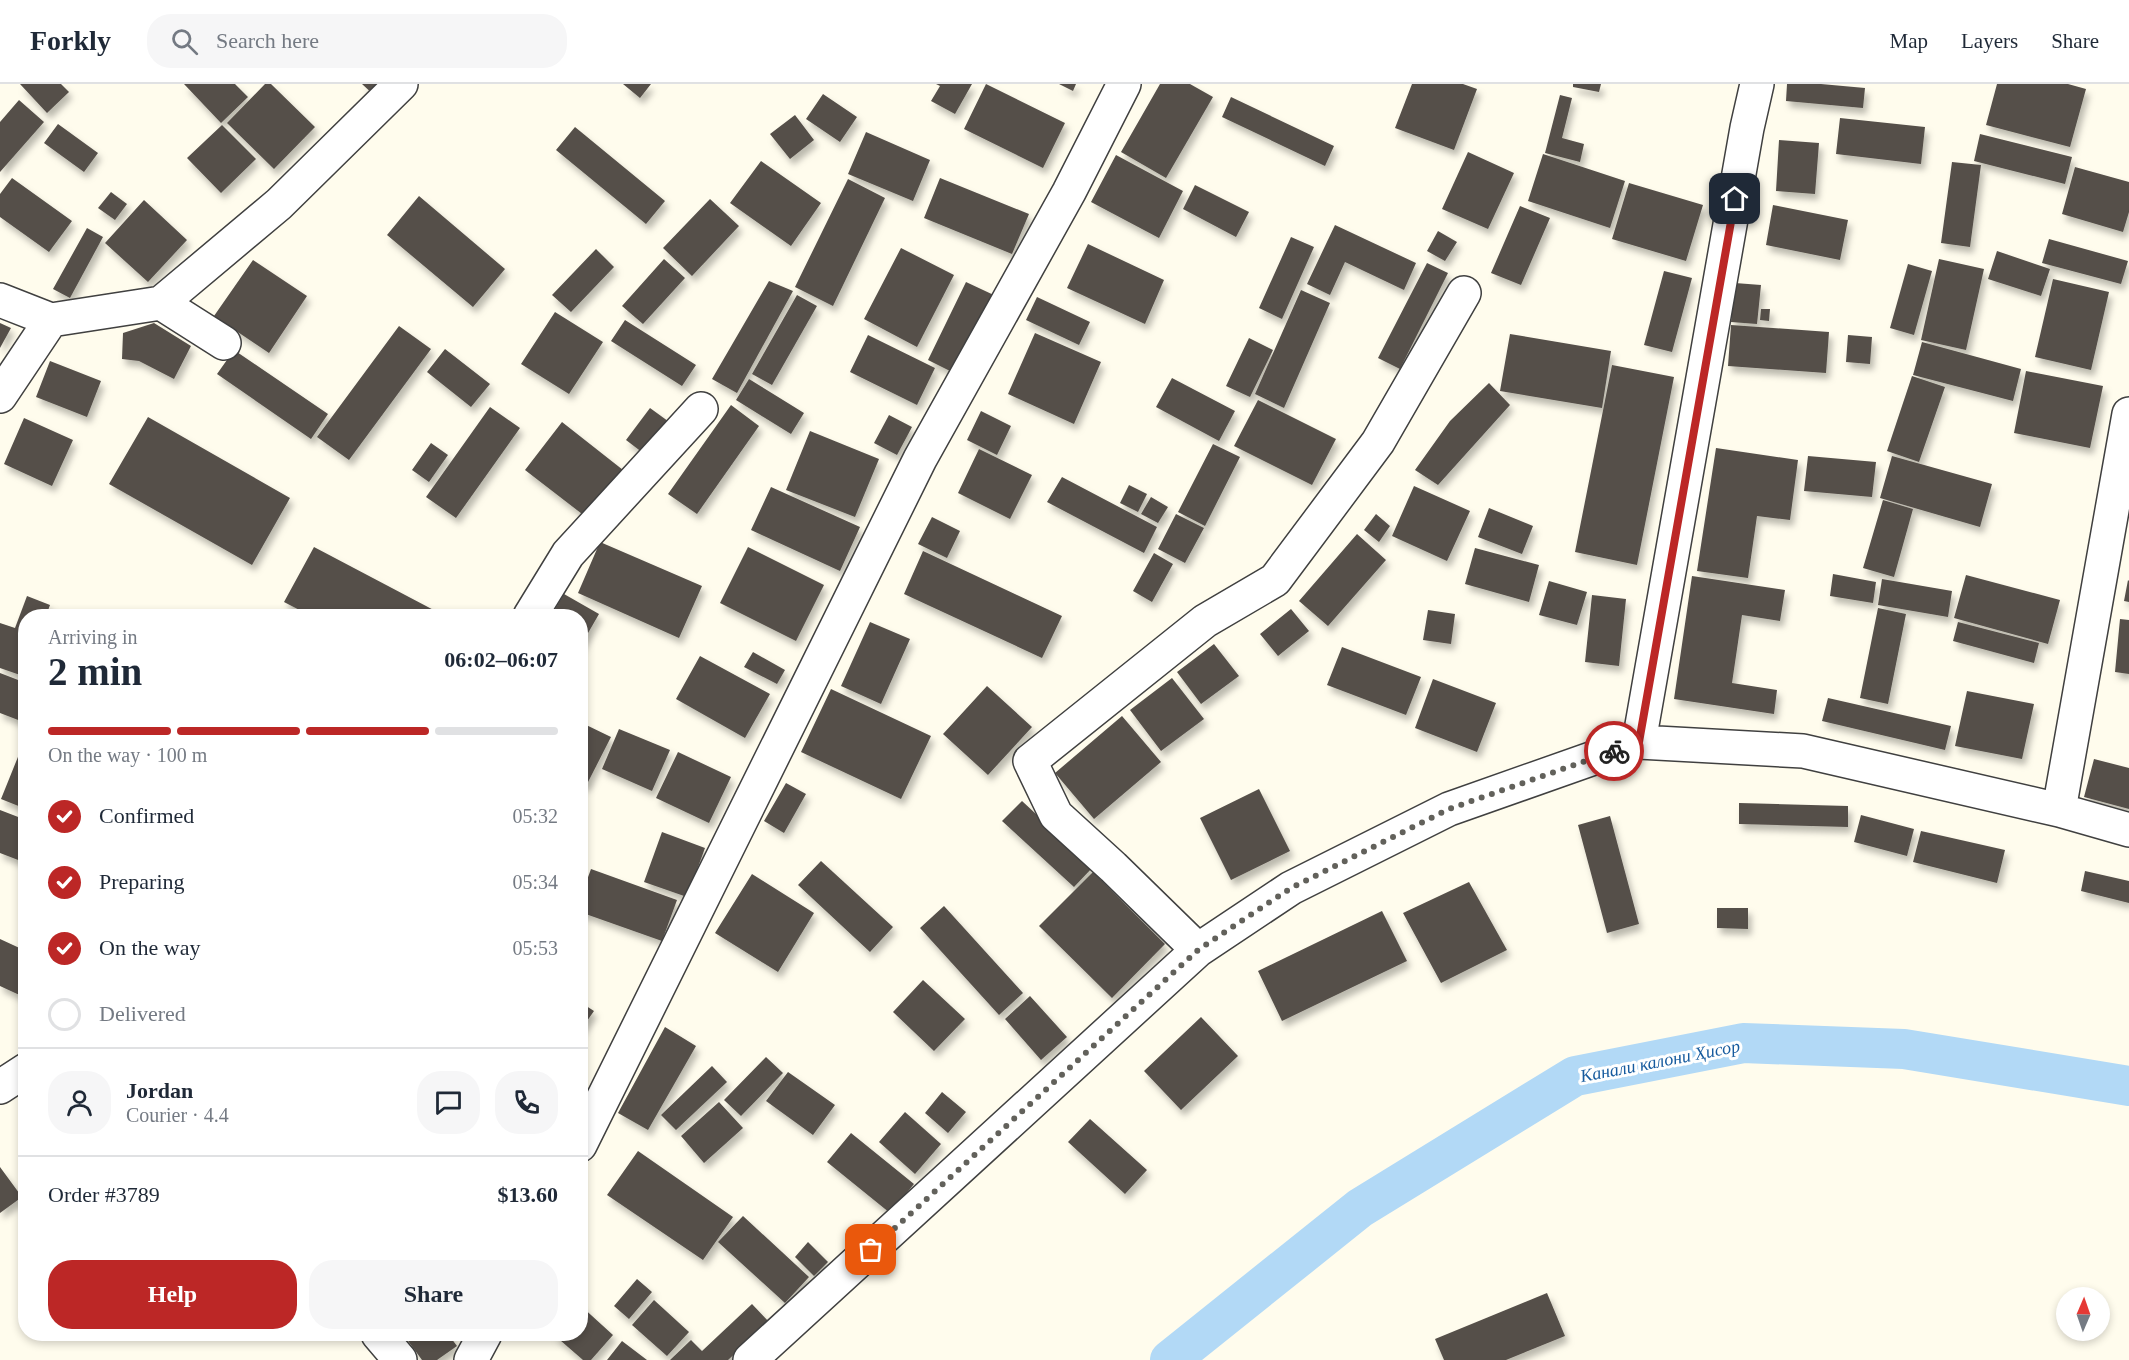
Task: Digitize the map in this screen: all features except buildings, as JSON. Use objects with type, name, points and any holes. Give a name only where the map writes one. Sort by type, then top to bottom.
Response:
[{"type":"street","points":[[0,300],[51,320],[161,303],[279,204],[401,84]]},
{"type":"street","points":[[588,1129],[920,459],[1069,192],[1124,84]]},
{"type":"street","points":[[1639,742],[1747,128],[1757,84]]},
{"type":"street","points":[[1198,950],[1056,815],[1030,761],[1205,621],[1275,580],[1378,442],[1464,293]]},
{"type":"street","points":[[161,303],[224,343]]},
{"type":"street","points":[[0,396],[51,320]]},
{"type":"street","points":[[534,609],[568,554],[701,410]]},
{"type":"street","points":[[2059,810],[2129,414]]},
{"type":"street","points":[[750,1360],[1198,950],[1291,888],[1449,809],[1639,742],[1803,751],[2059,810],[2129,830]]},
{"type":"street","points":[[0,1087],[18,1075]]},
{"type":"street","points":[[384,1341],[400,1360]]},
{"type":"street","points":[[471,1360],[481,1341]]},
{"type":"waterway","name":"Канали калони Ҳисор","points":[[1170,1360],[1360,1208],[1575,1076],[1743,1043],[1904,1049],[2129,1086]]},
{"type":"way so far","points":[[871,1250],[1198,950],[1291,888],[1449,809],[1614,751]]},
{"type":"route","points":[[1614,751],[1639,742],[1735,199]]}]
